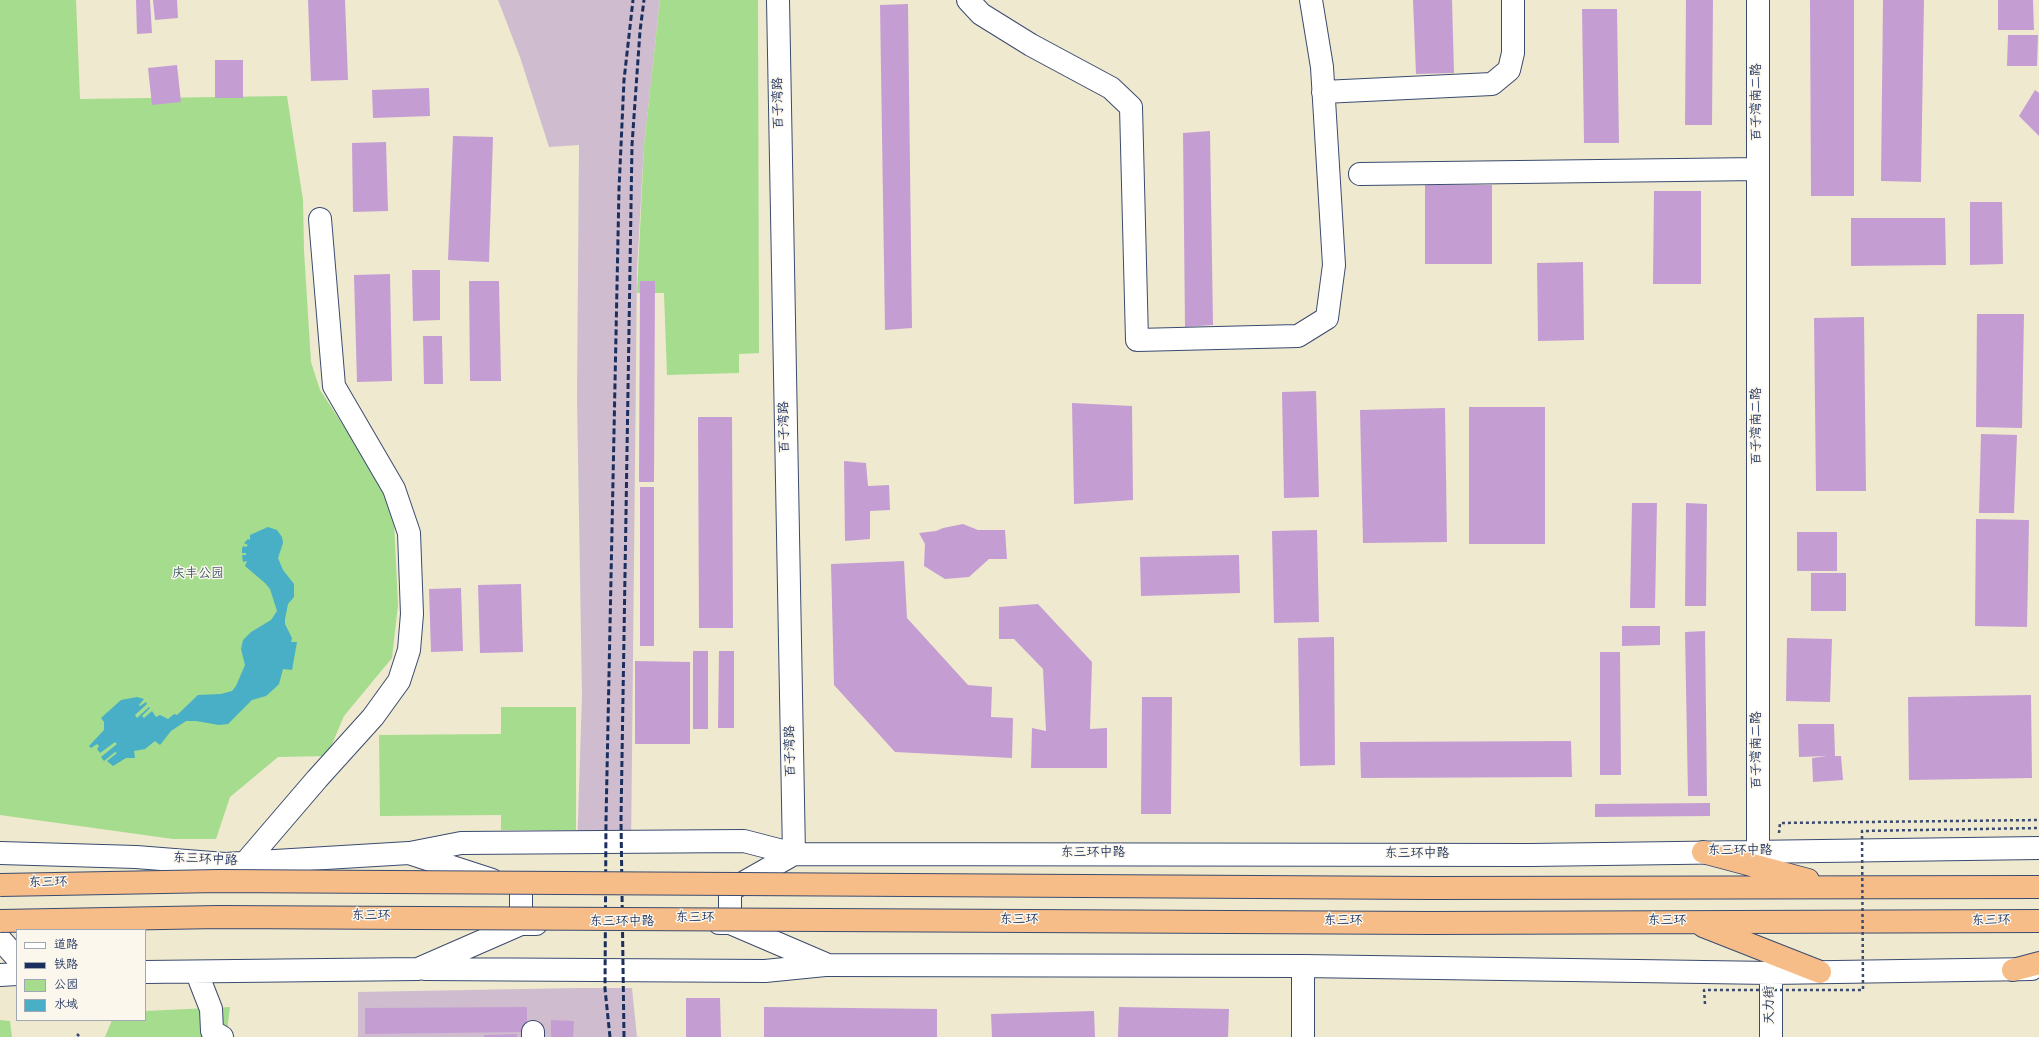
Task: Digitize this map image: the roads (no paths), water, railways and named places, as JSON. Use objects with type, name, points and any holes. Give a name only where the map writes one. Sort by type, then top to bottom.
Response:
[{"type":"highway","points":[[1703,852],[1838,888]]},
{"type":"highway","name":"东三环","points":[[0,885],[226,881],[1430,888],[2039,887]]},
{"type":"highway","name":"东三环","points":[[0,920],[218,917],[1432,923],[2039,921]]},
{"type":"highway","points":[[1693,922],[1820,972]]},
{"type":"highway","points":[[2013,970],[2039,963]]},
{"type":"street","name":"百子湾路","points":[[778,0],[794,854]]},
{"type":"street","points":[[968,0],[981,14],[1031,45],[1111,88],[1131,107],[1137,340],[1298,336],[1327,318],[1334,265],[1322,67],[1311,0]]},
{"type":"street","points":[[1323,92],[1492,84],[1509,70],[1513,53],[1513,0]]},
{"type":"street","name":"百子湾南二路","points":[[1758,0],[1758,852]]},
{"type":"street","points":[[1360,174],[1758,170]]},
{"type":"street","points":[[245,863],[317,779],[373,717],[399,681],[409,650],[412,614],[409,533],[394,488],[334,386],[320,219]]},
{"type":"street","name":"东三环中路","points":[[5,858],[136,857],[225,864],[409,853],[461,843],[744,841],[794,854],[1531,855],[2039,848]]},
{"type":"street","name":"东三环中路","points":[[409,853],[521,890],[730,890],[794,854]]},
{"type":"street","points":[[521,890],[521,924]]},
{"type":"street","points":[[730,890],[730,923]]},
{"type":"street","name":"东三环中路","points":[[418,969],[521,924],[730,923],[828,965]]},
{"type":"street","points":[[0,939],[16,957]]},
{"type":"street","name":"东三环中路","points":[[146,972],[418,969],[765,970],[828,965],[1303,966],[1771,973],[2039,969]]},
{"type":"street","points":[[1303,966],[1303,1037]]},
{"type":"street","name":"天力街","points":[[1771,973],[1771,1037]]},
{"type":"street","points":[[0,975],[16,974]]},
{"type":"street","points":[[200,981],[211,1009],[212,1031],[222,1037]]},
{"type":"water","points":[[268,527],[277,530],[282,537],[283,543],[278,558],[283,570],[294,584],[294,597],[288,604],[285,619],[285,624],[292,638],[291,642],[297,642],[292,670],[283,669],[279,684],[275,688],[266,696],[252,700],[228,724],[219,725],[196,721],[186,721],[171,731],[160,745],[155,741],[145,749],[134,751],[135,758],[126,758],[113,766],[107,761],[117,753],[115,752],[104,761],[101,757],[117,744],[115,742],[100,753],[97,749],[99,746],[97,744],[91,748],[89,746],[104,730],[104,722],[101,718],[121,700],[137,697],[144,699],[139,705],[140,706],[146,702],[147,704],[135,715],[137,718],[149,707],[150,708],[142,716],[144,718],[152,711],[156,717],[160,715],[168,719],[174,714],[177,715],[198,695],[221,694],[232,691],[236,686],[245,665],[241,649],[243,640],[251,632],[271,620],[277,611],[270,589],[245,566],[247,561],[243,562],[242,555],[246,555],[246,553],[242,553],[242,549],[243,546],[246,547],[248,545],[244,543],[248,539],[250,540],[250,535]]},
{"type":"railway","points":[[610,1037],[605,989],[606,821],[619,189],[624,80],[633,0]]},
{"type":"railway","points":[[624,1037],[621,820],[632,145],[640,31],[644,0]]},
{"type":"park label","name":"庆丰公园","points":[[198,575]]}]
